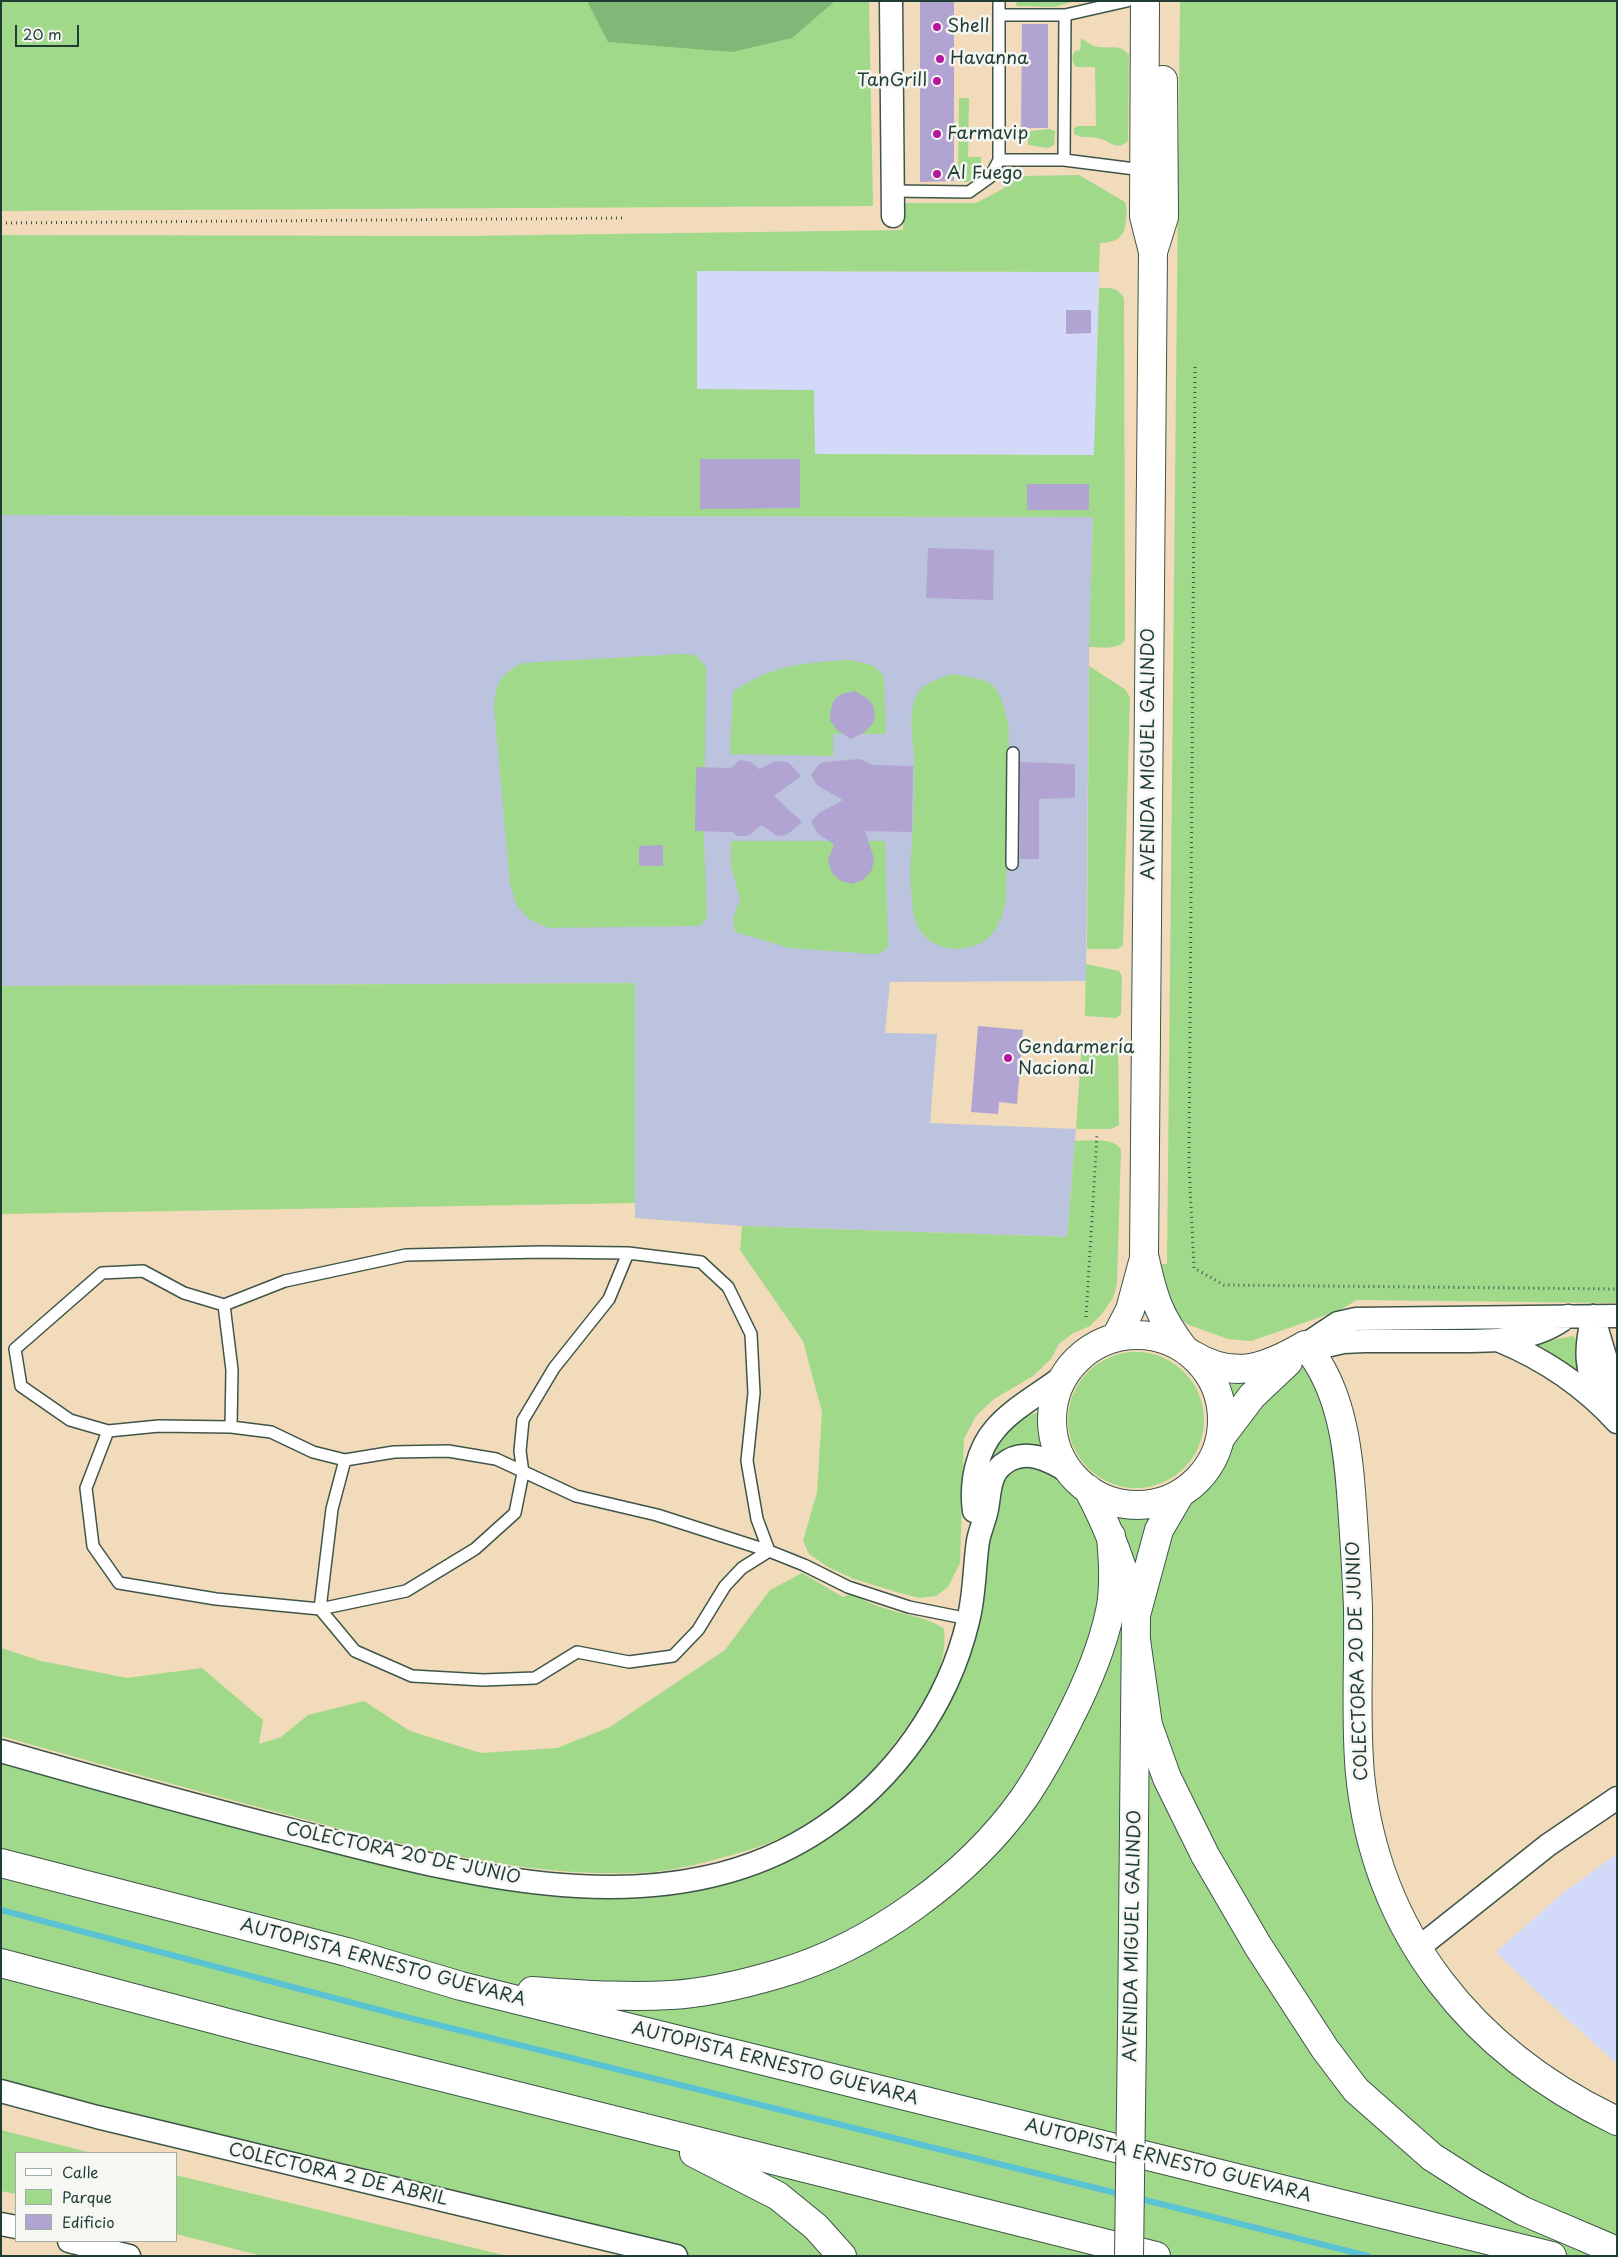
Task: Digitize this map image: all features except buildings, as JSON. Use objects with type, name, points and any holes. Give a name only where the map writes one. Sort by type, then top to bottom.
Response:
[{"type":"main road","name":"AVENIDA MIGUEL GALINDO","points":[[1116,1337],[1130,1310],[1144,1255],[1153,252],[1144,216],[1145,1]]},
{"type":"main road","name":"AVENIDA MIGUEL GALINDO","points":[[1153,252],[1164,217],[1164,1]]},
{"type":"main road","name":"AVENIDA MIGUEL GALINDO","points":[[1144,1255],[1156,1305],[1167,1328],[1188,1352]]},
{"type":"main road","points":[[1188,1352],[1208,1372],[1218,1392],[1222,1414],[1221,1437],[1213,1459],[1198,1479],[1180,1494],[1157,1503],[1133,1505],[1109,1500],[1079,1481],[1059,1455],[1053,1436],[1052,1416],[1055,1395],[1063,1376],[1073,1363],[1100,1343],[1116,1337],[1151,1336],[1168,1341],[1188,1352],[1208,1364],[1226,1369],[1260,1367],[1307,1348]]},
{"type":"main road","points":[[1221,1437],[1266,1381],[1281,1367],[1307,1348]]},
{"type":"main road","name":"COLECTORA 20 DE JUNIO","points":[[1307,1348],[1327,1379],[1338,1411],[1346,1445],[1351,1490],[1358,1610],[1356,1714],[1360,1776],[1369,1831],[1388,1886],[1417,1949],[1472,2020],[1504,2051],[1543,2080],[1589,2108],[1617,2122]]},
{"type":"main road","name":"AVENIDA MIGUEL GALINDO","points":[[1079,1481],[1111,1536],[1126,1577],[1136,1628],[1129,2256]]},
{"type":"main road","name":"AVENIDA MIGUEL GALINDO","points":[[1136,1628],[1159,1530],[1180,1494]]},
{"type":"main road","points":[[461,1986],[621,1996],[672,1995],[722,1988],[780,1974],[843,1949],[902,1914],[949,1879],[994,1834],[1024,1798],[1054,1749],[1080,1698],[1101,1647],[1111,1610],[1113,1577],[1111,1536]]},
{"type":"main road","points":[[1136,1628],[1148,1725],[1167,1778],[1205,1855],[1258,1946],[1324,2049],[1356,2090],[1432,2157],[1476,2185],[1524,2211],[1617,2251]]},
{"type":"main road","name":"AUTOPISTA ERNESTO GUEVARA","points":[[1,1863],[347,1952],[461,1986],[1552,2256]]},
{"type":"main road","points":[[1,1963],[271,2034],[1156,2256]]},
{"type":"main road","points":[[626,2124],[708,2159],[778,2196],[816,2227],[842,2256]]},
{"type":"street","points":[[891,1],[893,216]]},
{"type":"street","points":[[1307,1348],[1343,1342],[1364,1341],[1499,1341],[1554,1327],[1568,1316]]},
{"type":"street","points":[[1593,1316],[1586,1345],[1586,1361],[1591,1381],[1608,1399],[1617,1422]]},
{"type":"street","points":[[1307,1348],[1338,1323],[1356,1319],[1617,1316]]},
{"type":"street","points":[[1499,1341],[1525,1351],[1608,1399]]},
{"type":"street","name":"COLECTORA 20 DE JUNIO","points":[[1,1751],[158,1796],[374,1851],[499,1878],[592,1888],[664,1885],[735,1871],[781,1854],[825,1827],[874,1788],[910,1746],[934,1708],[957,1661],[969,1619],[976,1578],[978,1542],[973,1507],[975,1476],[979,1456],[996,1428],[1063,1376]]},
{"type":"street","name":"COLECTORA 20 DE JUNIO","points":[[978,1542],[987,1511],[990,1484],[1001,1466],[1020,1457],[1038,1456],[1052,1461],[1079,1481]]},
{"type":"street","points":[[1417,1949],[1548,1845],[1617,1798]]},
{"type":"street","name":"COLECTORA 2 DE ABRIL","points":[[1,2090],[97,2118],[676,2256]]},
{"type":"street","points":[[1,2224],[15,2228]]},
{"type":"street","points":[[73,2242],[129,2256]]},
{"type":"lane","points":[[893,192],[970,192],[990,177],[998,160],[999,1]]},
{"type":"lane","points":[[999,15],[1065,15],[1127,1]]},
{"type":"lane","points":[[1064,160],[1065,15]]},
{"type":"lane","points":[[998,160],[1064,160],[1143,170]]},
{"type":"lane","points":[[1012,864],[1013,754]]},
{"type":"lane","points":[[768,1551],[757,1519],[747,1461],[754,1393],[751,1334],[728,1287],[701,1262],[628,1253],[541,1252],[406,1255],[285,1281],[224,1305],[184,1293],[143,1271],[102,1273],[15,1350],[21,1386],[70,1420],[108,1431],[159,1426],[231,1427],[271,1432],[313,1452],[346,1460],[394,1452],[448,1451],[496,1459],[576,1496],[656,1515],[768,1551],[804,1565],[848,1587],[909,1606],[969,1619]]},
{"type":"lane","points":[[108,1431],[86,1488],[93,1546],[119,1583],[216,1599],[320,1609],[406,1592],[476,1549],[514,1513],[523,1473],[520,1451],[523,1420],[554,1368],[609,1299],[628,1253]]},
{"type":"lane","points":[[224,1305],[232,1370],[231,1427]]},
{"type":"lane","points":[[346,1460],[332,1509],[320,1609],[355,1651],[412,1676],[483,1680],[535,1678],[577,1652],[630,1662],[673,1656],[698,1630],[725,1586],[742,1568],[768,1551]]},
{"type":"path","points":[[1,223],[625,218]]},
{"type":"path","points":[[1195,367],[1189,1154],[1194,1268],[1224,1285],[1617,1289]]},
{"type":"path","points":[[1086,1317],[1097,1135]]},
{"type":"shaded area","points":[[697,271],[1099,272],[1095,455],[814,454],[696,389]]},
{"type":"shaded area","points":[[1,515],[1093,517],[1089,652],[1086,981],[890,982],[885,1033],[937,1034],[930,1123],[1076,1129],[1067,1237],[742,1226],[635,1218],[635,983],[1,986]]},
{"type":"shaded area","points":[[1617,1854],[1617,2064],[1496,1952],[1564,1892]]},
{"type":"green space","points":[[1,1],[869,1],[873,206],[1,211]]},
{"type":"green space","points":[[587,1],[835,1],[792,38],[732,52],[608,42]]},
{"type":"green space","points":[[1015,1],[1076,1],[1054,7],[1017,6]]},
{"type":"green space","points":[[1180,1],[1617,1],[1617,1303],[1357,1300],[1338,1311],[1251,1341],[1228,1339],[1189,1325],[1174,1315],[1161,1284],[1161,1264],[1167,1264]]},
{"type":"green space","points":[[1081,38],[1097,47],[1116,47],[1122,49],[1129,55],[1128,141],[1120,146],[1113,145],[1103,139],[1074,134],[1074,128],[1077,126],[1096,126],[1095,67],[1076,67],[1072,59],[1075,51],[1080,50]]},
{"type":"green space","points":[[959,98],[969,98],[968,157],[981,157],[981,172],[968,182],[958,182]]},
{"type":"green space","points":[[1049,129],[1055,131],[1054,145],[1048,148],[1028,145],[1027,135],[1031,131]]},
{"type":"green space","points":[[1079,175],[1125,202],[1126,206],[1127,213],[1122,235],[1111,242],[1100,243],[1099,272],[697,271],[697,389],[814,390],[815,454],[1094,455],[1099,288],[1116,290],[1124,298],[1125,639],[1114,647],[1089,647],[1093,517],[1,515],[1,235],[463,236],[903,230],[903,203],[976,203],[1001,190],[1019,176]]},
{"type":"green space","points":[[681,654],[695,655],[706,667],[704,837],[707,919],[699,926],[548,928],[529,919],[517,906],[510,884],[494,707],[498,685],[504,676],[522,663]]},
{"type":"green space","points":[[851,660],[874,666],[884,676],[886,734],[833,734],[833,756],[730,754],[733,692],[776,670],[818,662]]},
{"type":"green space","points":[[1089,666],[1126,690],[1130,698],[1123,945],[1118,949],[1087,949]]},
{"type":"green space","points":[[953,674],[979,679],[993,686],[1002,700],[1009,726],[1006,899],[1002,914],[993,933],[981,943],[961,949],[940,946],[923,934],[914,916],[911,884],[914,800],[911,721],[913,705],[923,688],[937,679]]},
{"type":"green space","points":[[731,841],[885,841],[888,947],[881,953],[873,954],[790,948],[735,932],[733,919],[740,899],[731,866]]},
{"type":"green space","points":[[1086,964],[1119,971],[1122,976],[1121,1014],[1116,1018],[1085,1016]]},
{"type":"green space","points":[[635,983],[635,1203],[1,1214],[1,986]]},
{"type":"green space","points":[[1111,1041],[1118,1047],[1119,1125],[1111,1129],[1076,1129],[1082,1042]]},
{"type":"green space","points":[[1075,1141],[1106,1141],[1117,1145],[1121,1149],[1117,1284],[1113,1298],[1101,1315],[1090,1326],[1073,1333],[1059,1344],[1051,1359],[1033,1376],[994,1399],[976,1416],[964,1439],[960,1563],[948,1587],[936,1596],[920,1598],[854,1579],[828,1567],[809,1554],[803,1541],[817,1492],[822,1412],[803,1341],[740,1250],[742,1226],[1067,1237]]},
{"type":"green space","points":[[1573,1336],[1576,1339],[1579,1367],[1575,1371],[1536,1347],[1537,1343]]},
{"type":"green space","points":[[1136,1352],[1162,1357],[1174,1363],[1184,1372],[1193,1382],[1199,1394],[1204,1420],[1199,1446],[1193,1458],[1184,1468],[1174,1477],[1162,1483],[1136,1488],[1110,1483],[1098,1477],[1088,1468],[1079,1458],[1073,1446],[1068,1420],[1073,1394],[1079,1382],[1088,1372],[1098,1363],[1110,1357]]},
{"type":"green space","points":[[1295,1357],[1327,1379],[1369,1831],[1472,2020],[1617,2121],[1617,2256],[676,2256],[1,2091],[1,1751],[158,1796],[592,1888],[735,1871],[874,1788],[957,1661],[990,1484],[1038,1456],[1109,1500],[1133,1505],[1157,1503],[1180,1494],[1198,1479],[1213,1459],[1221,1437]]},
{"type":"green space","points":[[1220,1378],[1262,1378],[1231,1409]]},
{"type":"green space","points":[[1040,1412],[1040,1430],[1047,1447],[1030,1445],[1017,1447],[991,1463],[987,1458],[1002,1435],[1022,1418]]},
{"type":"green space","points":[[802,1573],[843,1597],[851,1594],[871,1604],[931,1622],[944,1629],[944,1646],[935,1679],[928,1695],[908,1726],[866,1780],[838,1806],[807,1825],[774,1841],[690,1866],[636,1873],[591,1873],[547,1870],[458,1856],[327,1825],[1,1736],[1,1648],[41,1661],[127,1678],[202,1668],[263,1720],[259,1744],[281,1737],[308,1715],[364,1701],[410,1731],[481,1753],[557,1748],[610,1727],[725,1650],[770,1590]]},
{"type":"green space","points":[[1,2130],[88,2152],[15,2152],[15,2194],[1,2191]]},
{"type":"green space","points":[[178,2175],[507,2256],[262,2256],[178,2235]]},
{"type":"waterway","points":[[1,1910],[406,2017],[1124,2195]]},
{"type":"waterway","points":[[1137,2198],[1368,2256]]},
{"type":"place","name":"Shell","points":[[937,27]]},
{"type":"place","name":"Havanna","points":[[940,59]]},
{"type":"place","name":"TanGrill","points":[[937,81]]},
{"type":"place","name":"Farmavip","points":[[937,134]]},
{"type":"place","name":"Al Fuego","points":[[937,174]]},
{"type":"place","name":"Gendarmería Nacional","points":[[1008,1058]]}]
